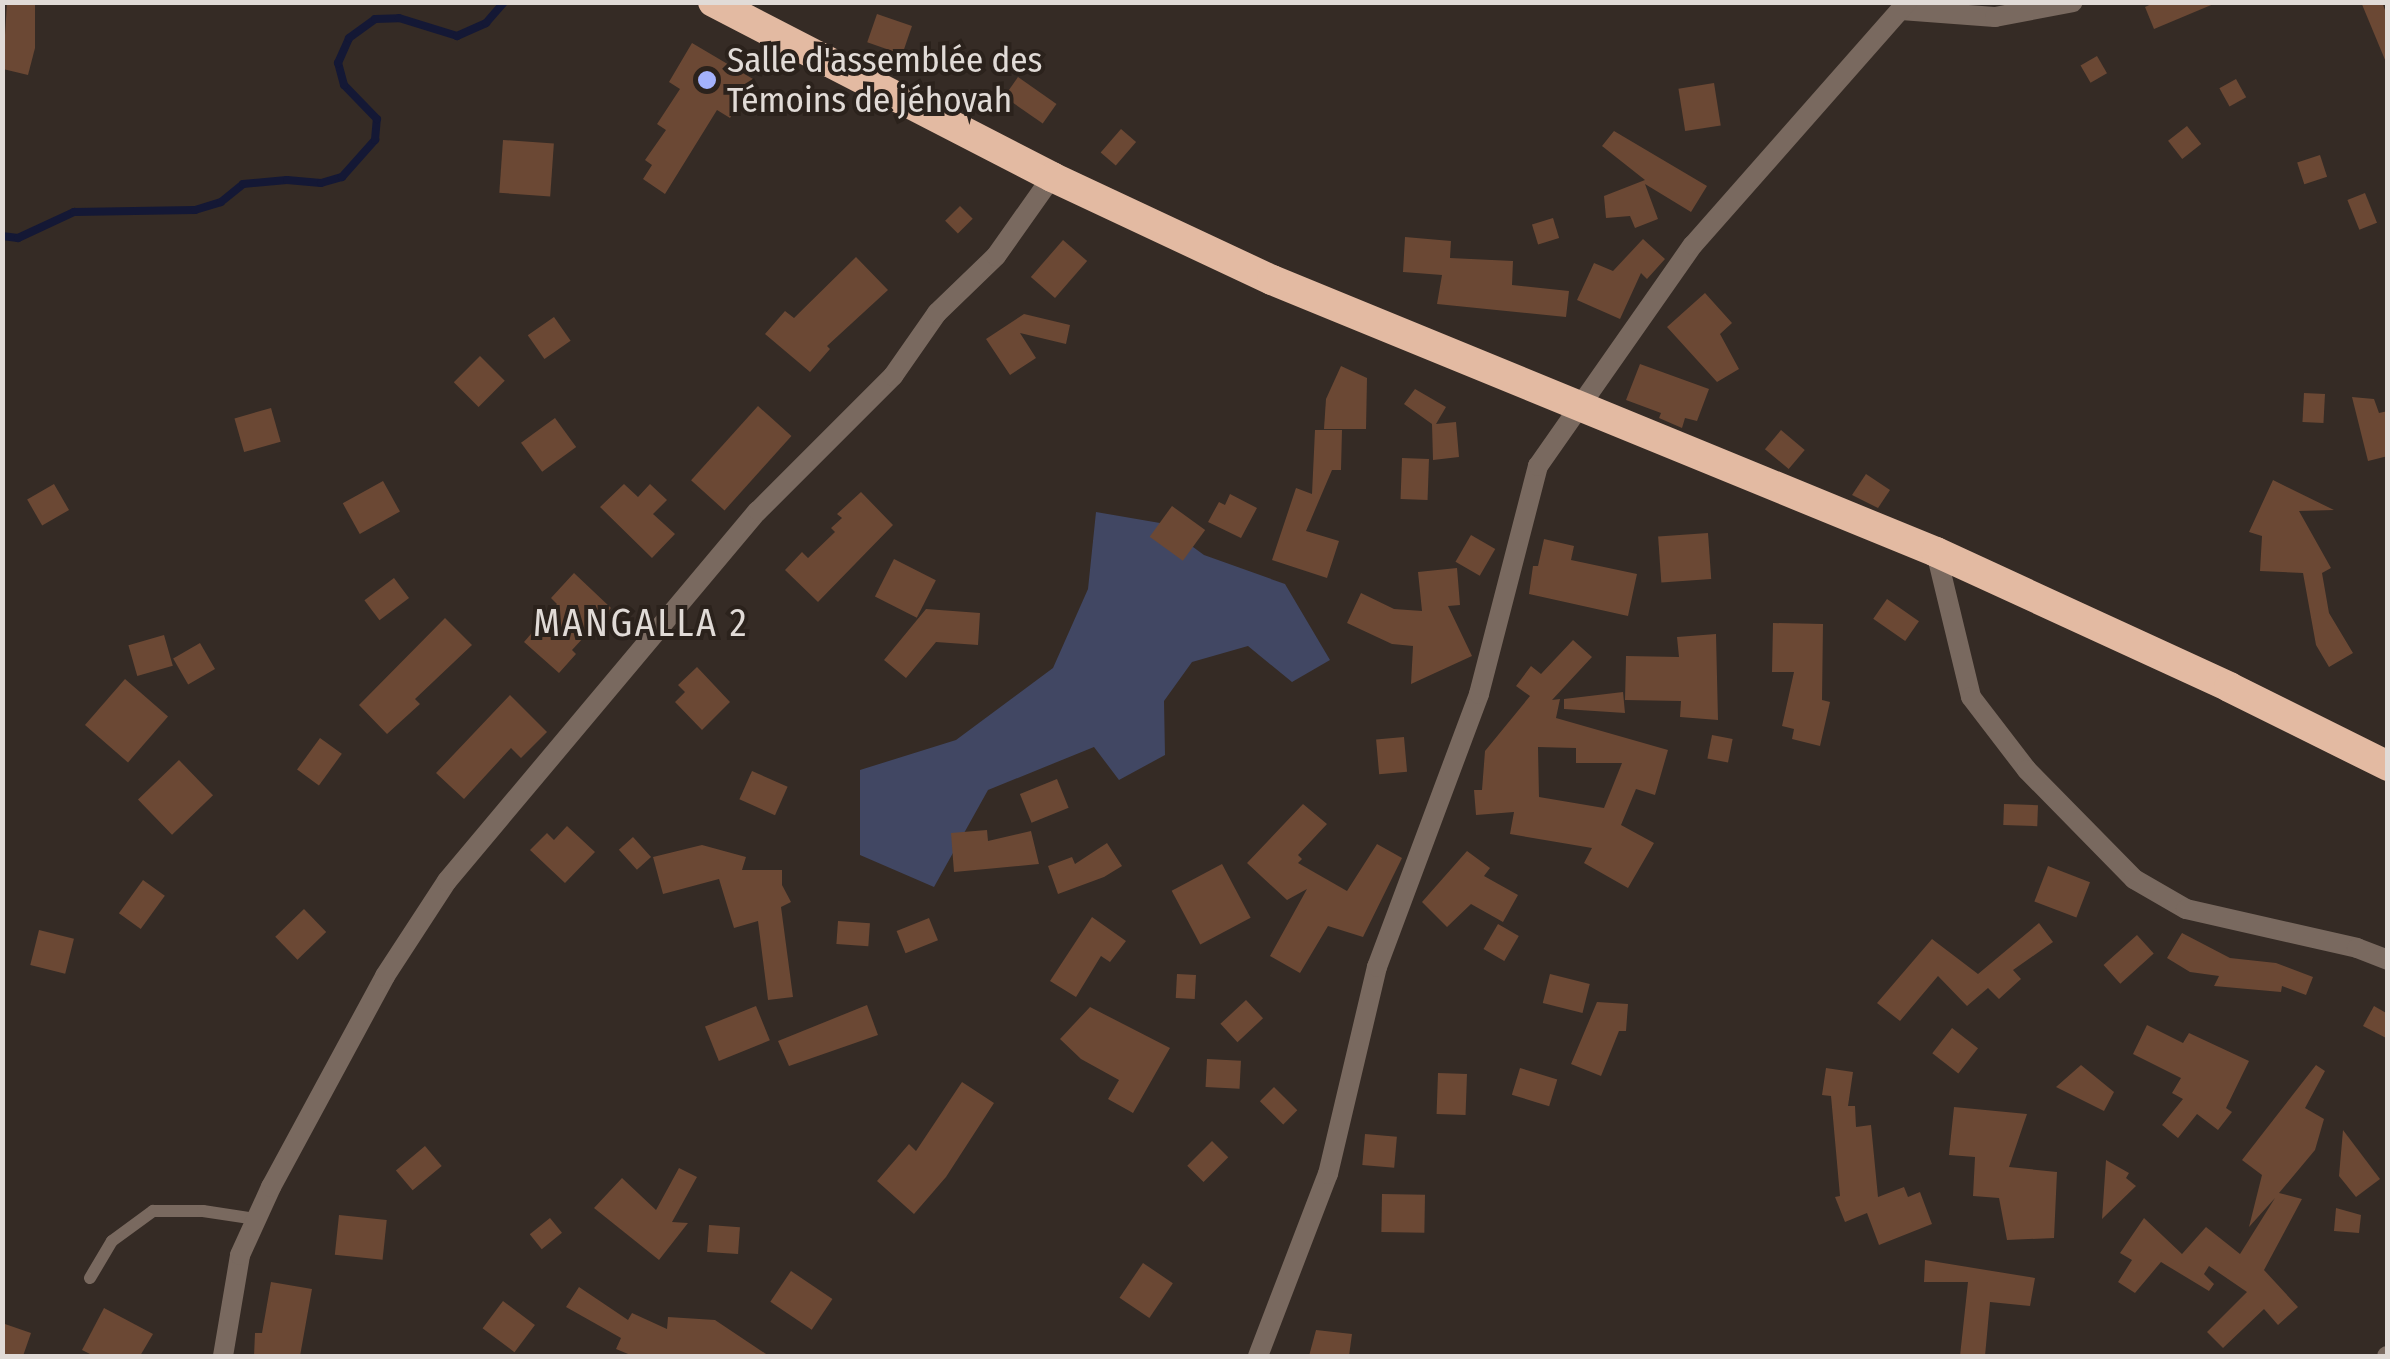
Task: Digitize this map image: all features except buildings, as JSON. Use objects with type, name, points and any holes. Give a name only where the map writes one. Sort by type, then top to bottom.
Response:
[{"type":"highway","points":[[713,2],[1052,178],[1272,280],[1936,552],[2229,687],[2388,766]]},
{"type":"street","points":[[1258,1356],[1328,1174],[1377,967],[1479,694],[1538,466],[1693,245],[1904,6],[1996,17],[2072,2]]},
{"type":"street","points":[[223,1356],[240,1255],[256,1219],[385,976],[447,881],[758,511],[893,376],[937,313],[996,256],[1052,178]]},
{"type":"street","points":[[1936,552],[1971,698],[2026,770],[2134,879],[2186,910],[2357,948],[2388,960]]},
{"type":"lane","points":[[90,1278],[112,1242],[153,1211],[203,1211],[256,1219]]},
{"type":"shaded area","points":[[1096,512],[1160,523],[1204,555],[1285,584],[1330,660],[1292,682],[1248,646],[1192,662],[1164,701],[1165,755],[1119,780],[1094,747],[988,790],[934,887],[860,855],[860,770],[956,740],[1053,668],[1088,589]]},
{"type":"waterway","points":[[2,236],[18,238],[74,212],[195,210],[221,202],[243,184],[287,180],[321,183],[342,177],[375,140],[377,119],[344,85],[338,63],[349,38],[375,19],[399,18],[457,36],[486,23],[504,2]]},
{"type":"place","name":"Salle d'assemblée des Témoins de jéhovah","points":[[707,80]]},
{"type":"district","name":"MANGALLA 2","points":[[641,624]]}]
